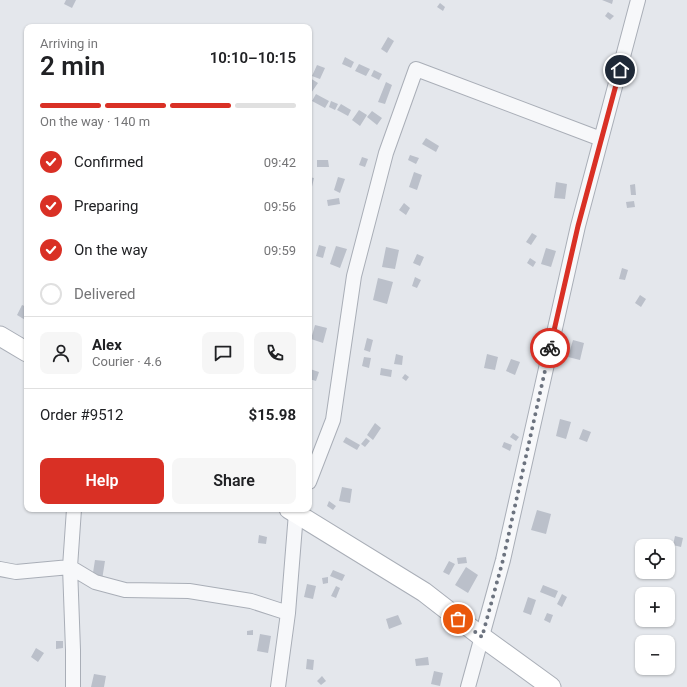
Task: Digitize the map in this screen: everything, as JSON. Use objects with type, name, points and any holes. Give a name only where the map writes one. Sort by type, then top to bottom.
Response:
[{"type":"street","points":[[468,687],[503,560],[578,226],[638,0]]},
{"type":"street","points":[[312,475],[334,420],[354,276],[386,153],[416,69],[601,139]]},
{"type":"street","points":[[0,336],[24,350]]},
{"type":"street","points":[[73,687],[70,568],[74,512]]},
{"type":"street","points":[[278,687],[288,613],[295,512]]},
{"type":"street","points":[[298,512],[424,592],[482,637],[551,687]]},
{"type":"street","points":[[0,569],[16,572],[70,568],[95,582],[125,590],[189,591],[251,601],[288,613]]},
{"type":"building","points":[[66,0],[76,0],[72,8],[64,4]]},
{"type":"building","points":[[602,0],[613,0],[612,4]]},
{"type":"building","points":[[440,3],[445,7],[443,11],[437,7]]},
{"type":"building","points":[[608,12],[614,16],[610,20],[605,16]]},
{"type":"building","points":[[388,37],[394,41],[387,53],[381,49]]},
{"type":"building","points":[[345,57],[354,62],[351,68],[342,64]]},
{"type":"building","points":[[359,64],[370,69],[366,76],[355,71]]},
{"type":"building","points":[[317,65],[325,68],[320,79],[312,76]]},
{"type":"building","points":[[374,70],[382,74],[379,80],[371,76]]},
{"type":"building","points":[[312,79],[318,83],[312,92]]},
{"type":"building","points":[[386,82],[392,85],[385,104],[378,102]]},
{"type":"building","points":[[316,94],[329,101],[325,108],[312,101]]},
{"type":"building","points":[[331,101],[338,104],[335,110],[329,107]]},
{"type":"building","points":[[341,104],[351,110],[348,116],[337,110]]},
{"type":"building","points":[[359,110],[367,115],[360,126],[352,120]]},
{"type":"building","points":[[372,111],[382,118],[377,125],[367,117]]},
{"type":"building","points":[[426,138],[439,146],[436,152],[422,144]]},
{"type":"building","points":[[410,155],[419,158],[416,164],[408,160]]},
{"type":"building","points":[[362,157],[368,159],[365,167],[359,165]]},
{"type":"building","points":[[317,160],[328,160],[329,167],[317,167]]},
{"type":"building","points":[[414,172],[422,175],[417,190],[409,187]]},
{"type":"building","points":[[338,177],[345,179],[340,193],[334,190]]},
{"type":"building","points":[[556,182],[567,184],[565,199],[554,198]]},
{"type":"building","points":[[635,184],[636,195],[631,195],[630,185]]},
{"type":"building","points":[[339,198],[340,204],[328,206],[327,200]]},
{"type":"building","points":[[634,201],[635,207],[627,208],[626,202]]},
{"type":"building","points":[[404,203],[410,208],[406,215],[399,210]]},
{"type":"building","points":[[532,233],[537,236],[531,245],[526,242]]},
{"type":"building","points":[[319,245],[326,247],[323,258],[316,256]]},
{"type":"building","points":[[336,246],[347,249],[340,268],[330,264]]},
{"type":"building","points":[[386,247],[399,250],[395,269],[382,267]]},
{"type":"building","points":[[546,248],[556,251],[551,267],[541,264]]},
{"type":"building","points":[[417,254],[424,257],[420,266],[413,263]]},
{"type":"building","points":[[530,258],[536,262],[533,267],[527,263]]},
{"type":"building","points":[[622,268],[628,270],[625,280],[619,279]]},
{"type":"building","points":[[415,277],[421,280],[417,288],[412,286]]},
{"type":"building","points":[[378,278],[393,282],[387,304],[373,300]]},
{"type":"building","points":[[640,295],[646,299],[641,307],[635,303]]},
{"type":"building","points":[[22,305],[24,306],[24,319],[17,315]]},
{"type":"building","points":[[315,325],[327,328],[323,343],[312,339]]},
{"type":"building","points":[[367,338],[373,340],[370,352],[364,350]]},
{"type":"building","points":[[573,340],[584,343],[580,360],[568,357]]},
{"type":"building","points":[[396,354],[403,356],[402,365],[394,364]]},
{"type":"building","points":[[487,354],[498,357],[495,370],[484,368]]},
{"type":"building","points":[[364,357],[371,358],[369,368],[362,366]]},
{"type":"building","points":[[511,359],[520,362],[515,375],[506,371]]},
{"type":"building","points":[[381,368],[392,370],[391,377],[380,375]]},
{"type":"building","points":[[312,370],[319,372],[316,381],[312,380]]},
{"type":"building","points":[[405,374],[409,377],[406,381],[402,378]]},
{"type":"building","points":[[560,419],[571,422],[566,439],[556,436]]},
{"type":"building","points":[[375,423],[381,428],[373,440],[367,435]]},
{"type":"building","points":[[583,429],[591,432],[587,442],[579,439]]},
{"type":"building","points":[[513,433],[519,437],[516,441],[510,437]]},
{"type":"building","points":[[346,437],[360,445],[357,450],[343,442]]},
{"type":"building","points":[[366,438],[370,441],[365,447],[361,444]]},
{"type":"building","points":[[504,442],[512,445],[510,451],[502,447]]},
{"type":"building","points":[[342,487],[352,489],[350,503],[339,501]]},
{"type":"building","points":[[329,501],[336,506],[333,510],[327,506]]},
{"type":"building","points":[[537,510],[551,514],[546,534],[531,530]]},
{"type":"building","points":[[259,535],[267,537],[266,544],[258,543]]},
{"type":"building","points":[[675,536],[683,538],[681,547],[675,546]]},
{"type":"building","points":[[466,557],[467,563],[458,564],[457,558]]},
{"type":"building","points":[[95,560],[105,561],[102,580],[92,579]]},
{"type":"building","points":[[449,561],[455,564],[449,575],[443,572]]},
{"type":"building","points":[[466,567],[478,575],[468,593],[455,585]]},
{"type":"building","points":[[333,570],[345,575],[342,581],[330,576]]},
{"type":"building","points":[[328,577],[328,583],[323,584],[322,578]]},
{"type":"building","points":[[307,584],[316,586],[313,599],[304,597]]},
{"type":"building","points":[[543,585],[558,591],[555,598],[540,592]]},
{"type":"building","points":[[336,586],[340,588],[336,598],[331,596]]},
{"type":"building","points":[[562,594],[567,597],[562,607],[557,604]]},
{"type":"building","points":[[528,597],[536,600],[531,615],[523,612]]},
{"type":"building","points":[[547,613],[553,615],[550,623],[544,620]]},
{"type":"building","points":[[398,615],[402,624],[389,629],[386,619]]},
{"type":"building","points":[[253,630],[253,635],[247,635],[247,631]]},
{"type":"building","points":[[260,634],[271,636],[268,653],[257,651]]},
{"type":"building","points":[[56,641],[63,641],[63,648],[56,649]]},
{"type":"building","points":[[36,648],[44,653],[38,662],[31,657]]},
{"type":"building","points":[[428,657],[429,665],[416,666],[415,659]]},
{"type":"building","points":[[307,659],[314,660],[313,670],[306,669]]},
{"type":"building","points":[[434,671],[443,673],[440,686],[431,684]]},
{"type":"building","points":[[94,674],[106,676],[104,687],[91,687]]},
{"type":"building","points":[[322,676],[326,681],[321,685],[317,681]]},
{"type":"way so far","points":[[458,619],[482,637],[503,560],[550,348]]},
{"type":"route","points":[[550,348],[578,226],[620,70]]}]
